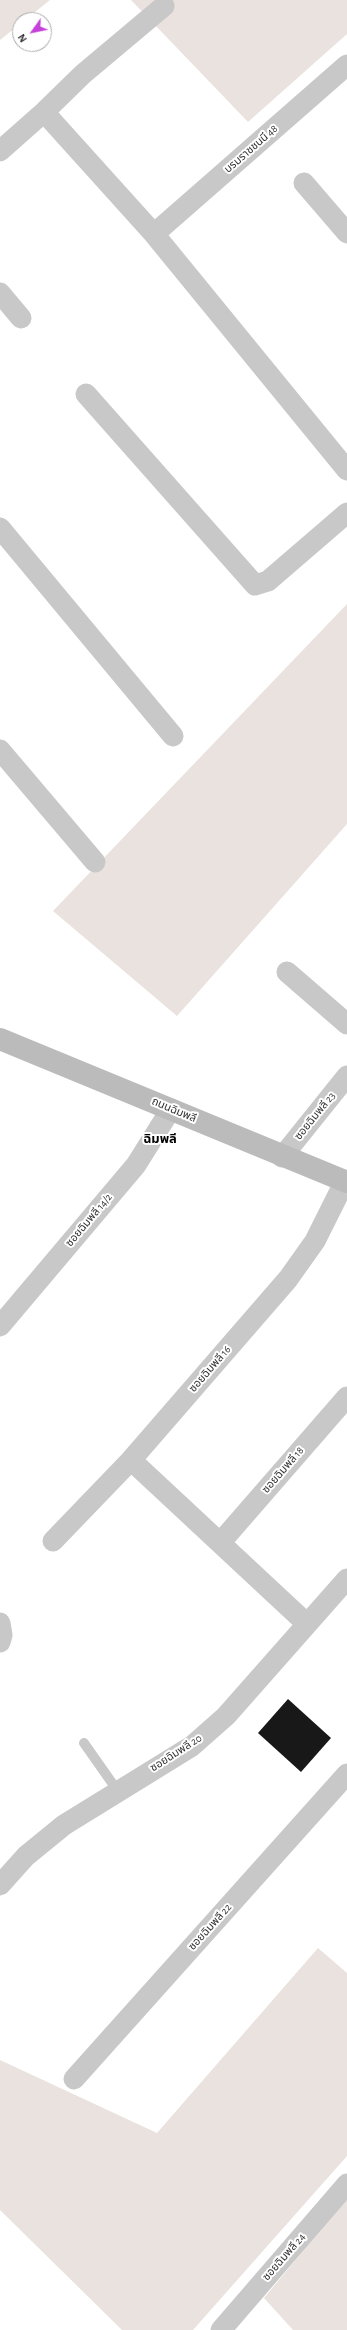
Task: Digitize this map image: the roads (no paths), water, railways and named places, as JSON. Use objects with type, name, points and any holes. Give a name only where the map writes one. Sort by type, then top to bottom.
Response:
[{"type":"street","points":[[0,151],[44,112],[83,74],[164,6]]},
{"type":"street","name":"บรมราชชนนี 48","points":[[154,234],[347,65]]},
{"type":"street","points":[[44,112],[154,234],[347,470]]},
{"type":"street","points":[[304,183],[347,233]]},
{"type":"street","points":[[0,293],[21,318]]},
{"type":"street","points":[[86,394],[255,585],[268,581],[347,513]]},
{"type":"street","points":[[0,528],[173,736]]},
{"type":"street","points":[[0,750],[95,862]]},
{"type":"street","points":[[287,972],[347,1024]]},
{"type":"street","name":"ถนนฉิมพลี","points":[[0,1039],[171,1109],[282,1157],[346,1182]]},
{"type":"street","name":"ซอยฉิมพลี 23","points":[[282,1157],[347,1076]]},
{"type":"street","name":"ซอยฉิมพลี 14/2","points":[[0,1326],[136,1165],[171,1109]]},
{"type":"street","name":"ซอยฉิมพลี 16","points":[[53,1541],[130,1460],[304,1259],[346,1182]]},
{"type":"street","name":"ซอยฉิมพลี 18","points":[[220,1543],[347,1397]]},
{"type":"street","points":[[130,1460],[307,1624]]},
{"type":"street","name":"ซอยฉิมพลี 20","points":[[0,1885],[26,1856],[64,1825],[117,1790],[192,1746],[221,1721],[347,1579]]},
{"type":"street","points":[[0,1623],[2,1635],[0,1642]]},
{"type":"street","name":"ซอยฉิมพลี 22","points":[[74,2080],[347,1774]]},
{"type":"street","name":"ซอยฉิมพลี 24","points":[[221,2330],[347,2184]]},
{"type":"lane","points":[[84,1743],[117,1790]]},
{"type":"district","name":"ฉิมพลี","points":[[160,1139]]}]
